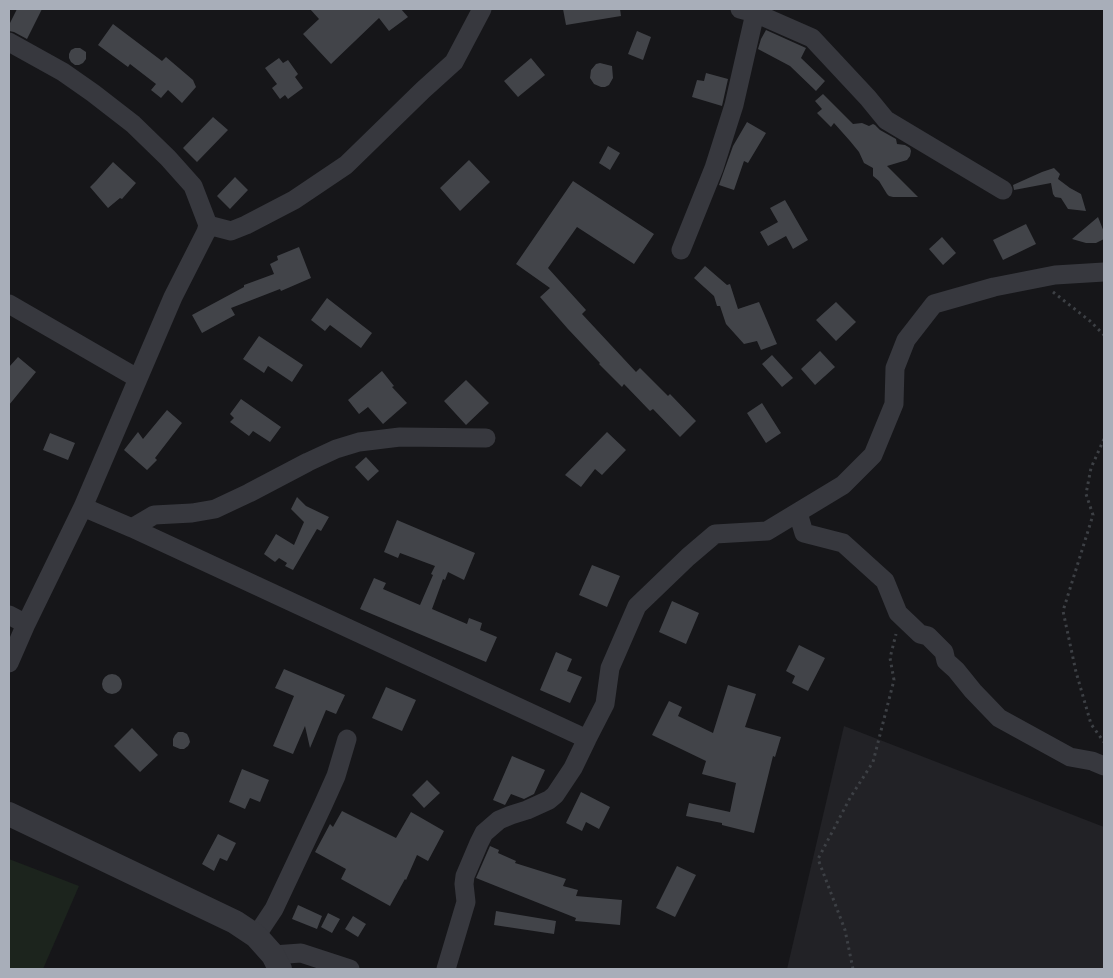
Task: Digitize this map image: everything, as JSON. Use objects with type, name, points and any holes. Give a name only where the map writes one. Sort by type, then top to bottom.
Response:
[{"type":"street","points":[[208,225],[231,231],[246,225],[294,200],[346,165],[454,62],[482,9]]},
{"type":"street","points":[[681,250],[714,168],[734,106],[747,11],[812,38],[886,120],[1003,190]]},
{"type":"street","points":[[9,42],[62,72],[133,124],[168,158],[193,186],[208,225],[137,378],[83,507],[9,663]]},
{"type":"street","points":[[446,969],[466,902],[465,876],[484,833],[499,820],[527,810],[549,800],[555,795],[572,768],[606,704],[610,668],[637,606],[715,534],[767,531],[843,485],[873,455],[894,404],[895,368],[906,340],[934,304],[994,287],[1055,275],[1104,272]]},
{"type":"street","points":[[9,304],[137,378]]},
{"type":"street","points":[[132,528],[154,515],[192,513],[215,509],[308,462],[336,449],[358,442],[400,437],[486,438]]},
{"type":"street","points":[[83,507],[587,738]]},
{"type":"street","points":[[798,513],[804,533],[843,543],[885,581],[901,616],[920,634],[928,636],[944,652],[946,662],[956,670],[999,718],[1070,757],[1092,760],[1104,766]]},
{"type":"street","points":[[9,615],[26,624]]},
{"type":"street","points":[[256,936],[274,909],[323,805],[336,776],[347,739]]},
{"type":"street","points":[[9,814],[235,922],[256,936],[277,962],[301,954],[350,969]]},
{"type":"path","points":[[1036,279],[1104,335]]},
{"type":"path","points":[[1104,439],[1091,468],[1086,494],[1093,515],[1063,611],[1076,672],[1091,724],[1104,742]]},
{"type":"path","points":[[853,969],[845,930],[818,859],[850,798],[873,762],[894,680],[890,658],[901,616]]},
{"type":"shaded area","points":[[844,726],[1104,827],[1104,969],[787,969]]},
{"type":"shaded area","points":[[9,859],[79,886],[43,969],[9,969]]},
{"type":"building","points":[[17,9],[42,9],[27,39],[9,31],[9,25]]},
{"type":"building","points":[[310,9],[401,9],[408,17],[389,31],[379,18],[331,64],[303,34],[319,19]]},
{"type":"building","points":[[563,9],[620,9],[621,16],[566,25]]},
{"type":"building","points":[[113,24],[162,61],[166,57],[193,80],[196,87],[182,103],[168,90],[161,98],[151,90],[156,84],[130,64],[128,67],[98,45]]},
{"type":"building","points":[[766,30],[806,48],[801,58],[825,81],[816,91],[790,66],[758,49]]},
{"type":"building","points":[[637,31],[651,37],[643,60],[628,54]]},
{"type":"building","points":[[80,48],[86,52],[86,59],[79,65],[75,65],[69,58],[71,50]]},
{"type":"building","points":[[279,58],[283,63],[288,60],[298,74],[295,77],[303,88],[288,99],[285,95],[280,99],[272,88],[277,84],[265,68]]},
{"type":"building","points":[[531,58],[545,75],[518,97],[504,81]]},
{"type":"building","points":[[596,64],[612,66],[613,78],[609,85],[605,87],[594,84],[590,78],[591,70]]},
{"type":"building","points":[[706,73],[728,79],[722,106],[692,97],[697,80],[704,81]]},
{"type":"building","points":[[823,94],[853,124],[862,123],[869,126],[873,124],[896,139],[897,144],[910,148],[910,156],[907,160],[887,166],[918,197],[893,197],[887,194],[879,181],[873,176],[873,168],[864,163],[859,152],[850,141],[834,123],[831,127],[817,113],[822,109],[815,101]]},
{"type":"building","points":[[213,117],[228,130],[197,162],[183,148]]},
{"type":"building","points":[[747,122],[766,133],[748,163],[744,161],[734,190],[719,185],[733,146]]},
{"type":"building","points":[[608,146],[620,153],[610,170],[599,163]]},
{"type":"building","points":[[469,160],[490,182],[460,211],[440,188]]},
{"type":"building","points":[[113,162],[136,183],[122,199],[120,198],[108,208],[90,187]]},
{"type":"building","points":[[1054,168],[1060,174],[1058,179],[1081,194],[1086,211],[1068,209],[1061,198],[1055,197],[1053,194],[1051,183],[1014,190],[1013,185]]},
{"type":"building","points":[[235,177],[248,190],[230,209],[217,196]]},
{"type":"building","points":[[573,181],[654,234],[634,264],[577,227],[548,268],[586,310],[582,314],[636,372],[640,368],[668,396],[670,394],[696,421],[680,437],[653,409],[650,411],[624,384],[622,387],[599,364],[540,297],[550,288],[516,264]]},
{"type":"building","points":[[785,200],[808,240],[793,249],[786,236],[768,246],[760,232],[778,222],[770,208]]},
{"type":"building","points":[[1098,217],[1104,232],[1104,239],[1096,243],[1086,243],[1072,239]]},
{"type":"building","points":[[1026,224],[1036,244],[1003,260],[993,240]]},
{"type":"building","points":[[942,237],[956,253],[943,265],[929,249]]},
{"type":"building","points":[[299,247],[311,278],[281,291],[280,289],[231,308],[235,315],[202,333],[192,315],[244,287],[244,285],[274,274],[270,264],[278,260],[277,256]]},
{"type":"building","points":[[705,266],[727,285],[730,284],[738,309],[759,302],[777,344],[761,350],[757,341],[744,344],[726,324],[720,306],[717,306],[714,296],[694,278]]},
{"type":"building","points":[[327,298],[372,333],[361,348],[330,325],[325,331],[311,320]]},
{"type":"building","points":[[836,302],[856,322],[836,341],[816,320]]},
{"type":"building","points":[[259,336],[303,365],[292,382],[268,366],[264,373],[243,359]]},
{"type":"building","points":[[820,351],[835,367],[815,385],[801,369]]},
{"type":"building","points":[[772,355],[793,378],[782,387],[762,364]]},
{"type":"building","points":[[18,357],[36,372],[9,405],[9,367]]},
{"type":"building","points":[[382,371],[394,386],[392,387],[407,403],[383,424],[368,407],[359,414],[348,400]]},
{"type":"building","points":[[466,380],[489,403],[466,425],[444,401]]},
{"type":"building","points":[[241,399],[281,427],[270,442],[253,431],[249,436],[230,422],[234,418],[230,414]]},
{"type":"building","points":[[762,403],[781,433],[766,443],[747,413]]},
{"type":"building","points":[[167,410],[182,423],[155,458],[157,460],[147,470],[124,450],[138,432],[143,439]]},
{"type":"building","points":[[607,432],[626,450],[602,475],[595,469],[581,487],[565,475]]},
{"type":"building","points":[[50,433],[75,443],[68,460],[43,450]]},
{"type":"building","points":[[366,457],[379,471],[368,481],[355,467]]},
{"type":"building","points":[[297,497],[306,506],[329,517],[321,531],[317,529],[293,570],[285,566],[287,563],[279,558],[275,562],[264,554],[276,534],[294,545],[304,522],[291,509]]},
{"type":"building","points":[[397,520],[475,553],[464,580],[448,572],[445,580],[443,579],[432,609],[467,624],[469,618],[482,623],[480,630],[497,637],[486,662],[360,609],[374,578],[386,583],[383,589],[420,605],[433,575],[431,574],[435,566],[400,553],[398,558],[384,552]]},
{"type":"building","points":[[592,565],[620,576],[607,607],[579,595]]},
{"type":"building","points":[[672,601],[699,613],[686,644],[659,632]]},
{"type":"building","points":[[799,645],[825,658],[808,691],[792,683],[795,676],[786,671]]},
{"type":"building","points":[[556,652],[572,659],[567,671],[582,677],[570,703],[540,690]]},
{"type":"building","points":[[284,669],[345,695],[336,714],[326,710],[310,748],[305,726],[293,754],[273,746],[294,696],[275,688]]},
{"type":"building","points":[[112,674],[119,677],[122,684],[119,691],[112,694],[105,691],[102,684],[105,677]]},
{"type":"building","points":[[728,685],[756,694],[745,727],[781,737],[775,757],[773,756],[754,833],[722,825],[722,823],[686,816],[689,803],[730,812],[736,783],[702,774],[706,761],[652,735],[669,701],[682,707],[678,716],[713,733]]},
{"type":"building","points":[[386,687],[416,700],[402,731],[372,718]]},
{"type":"building","points":[[132,728],[158,755],[140,772],[114,746]]},
{"type":"building","points":[[178,732],[187,734],[189,738],[190,742],[184,749],[173,746],[173,739]]},
{"type":"building","points":[[512,756],[545,770],[534,794],[524,799],[511,794],[505,805],[493,800]]},
{"type":"building","points":[[242,769],[269,780],[260,802],[250,798],[245,809],[229,802]]},
{"type":"building","points":[[427,780],[440,793],[424,808],[412,795]]},
{"type":"building","points":[[581,792],[610,807],[599,829],[586,822],[582,831],[566,823]]},
{"type":"building","points":[[342,811],[396,838],[411,812],[444,831],[428,861],[417,855],[406,880],[390,906],[341,879],[346,869],[315,852],[330,824],[333,827]]},
{"type":"building","points":[[218,834],[236,843],[227,861],[220,858],[214,871],[202,864]]},
{"type":"building","points":[[490,846],[499,850],[498,853],[516,861],[515,863],[566,879],[563,886],[578,890],[576,896],[622,900],[620,925],[575,921],[576,918],[476,878]]},
{"type":"building","points":[[677,866],[696,875],[675,917],[656,908]]},
{"type":"building","points":[[298,905],[322,916],[317,929],[292,919]]},
{"type":"building","points":[[496,911],[556,921],[554,934],[494,925]]},
{"type":"building","points":[[328,913],[340,919],[332,933],[321,927]]},
{"type":"building","points":[[353,916],[366,924],[358,937],[345,929]]}]
